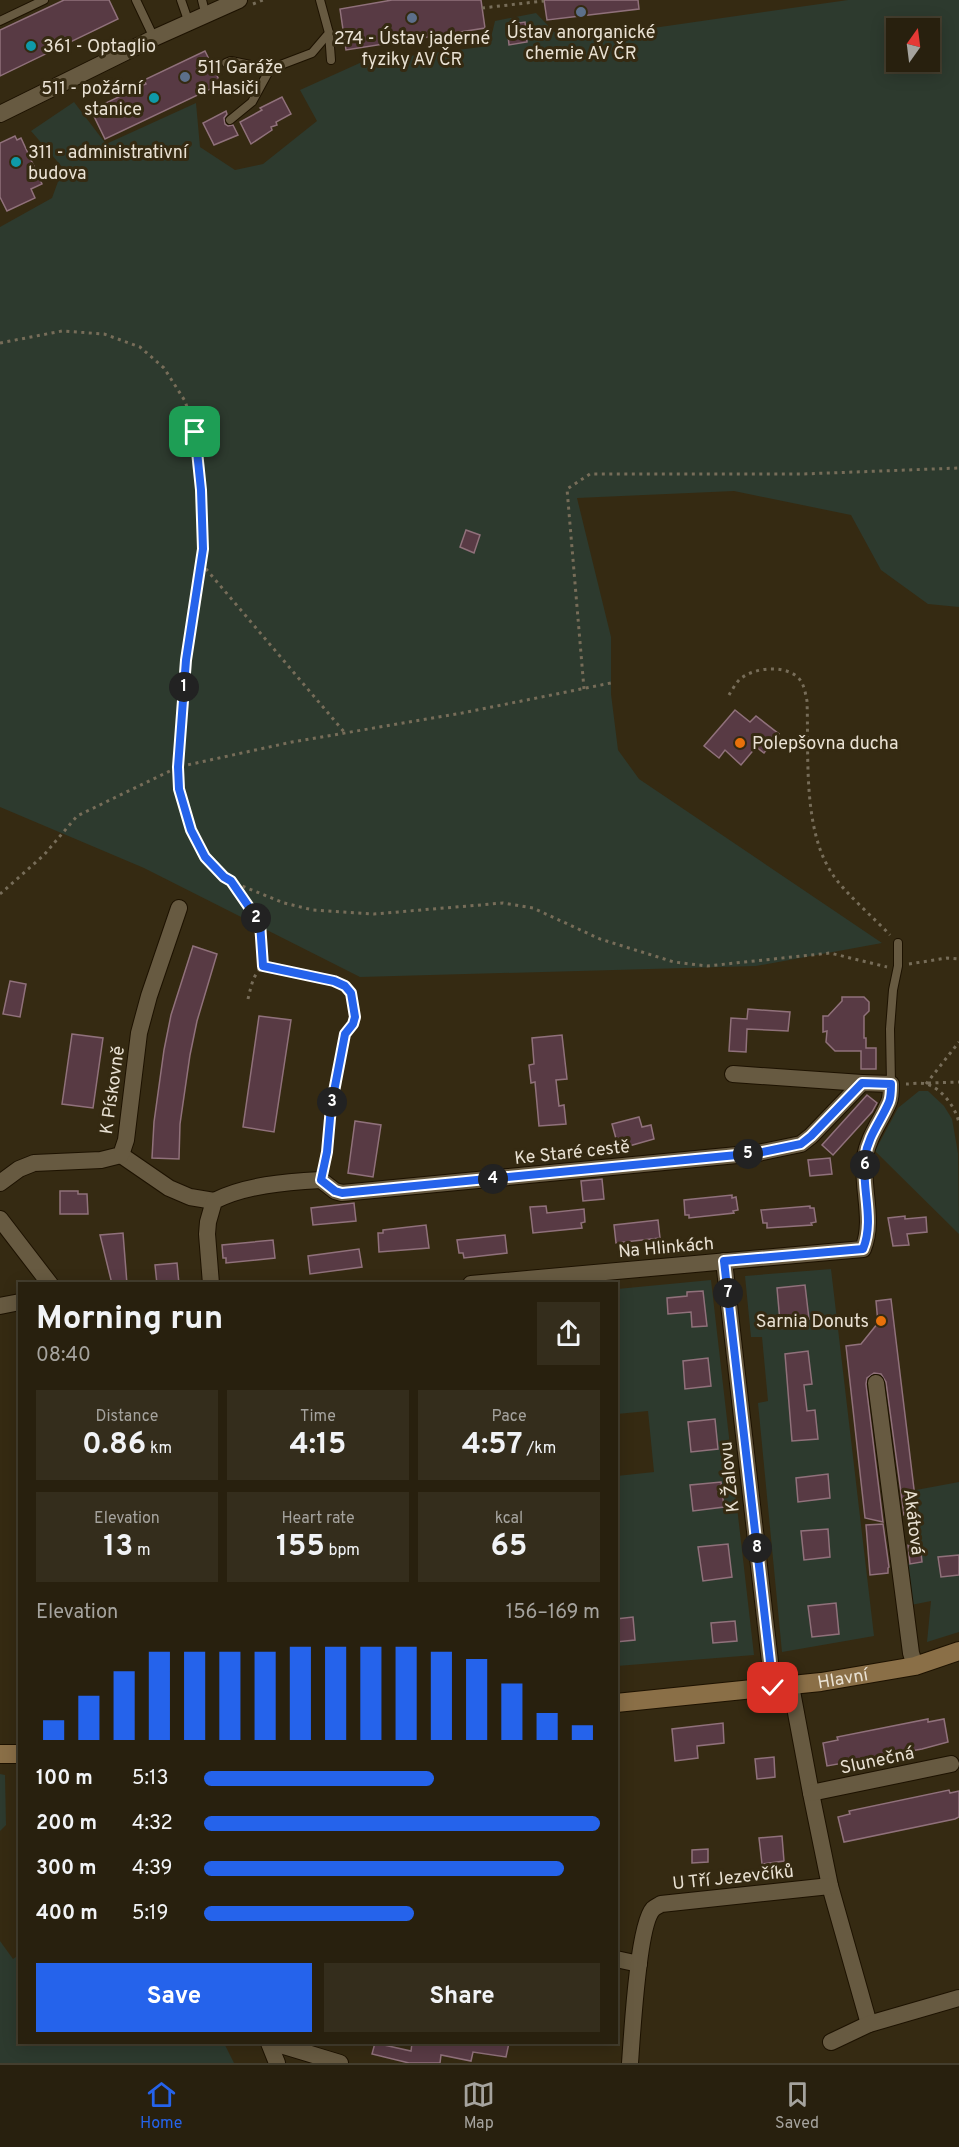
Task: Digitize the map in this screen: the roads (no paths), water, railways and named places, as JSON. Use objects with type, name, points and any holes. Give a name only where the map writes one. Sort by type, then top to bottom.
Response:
[{"type":"street","points":[[0,114],[189,23],[204,8],[239,0]]},
{"type":"street","name":"K Pískovně","points":[[0,1183],[20,1169],[34,1163],[101,1160],[122,1155],[140,1033],[149,996],[179,908]]},
{"type":"street","points":[[733,1074],[891,1084]]},
{"type":"street","name":"Ke Staré cestě","points":[[321,1180],[335,1191],[342,1193],[758,1153],[801,1144],[862,1083]]},
{"type":"street","name":"Na Hlinkách","points":[[517,1282],[863,1249],[869,1229],[864,1181],[865,1156],[875,1128],[890,1101],[891,1084]]},
{"type":"street","points":[[122,1155],[169,1188],[190,1197],[213,1201],[242,1190],[321,1180]]},
{"type":"street","points":[[211,1282],[207,1234],[213,1201]]},
{"type":"street","points":[[0,1219],[48,1282]]},
{"type":"street","name":"K Žalovu","points":[[724,1261],[782,1687]]},
{"type":"street","points":[[0,1306],[18,1302]]},
{"type":"street","name":"Akátová","points":[[876,1383],[911,1653],[915,1666]]},
{"type":"street","name":"Hlavní","points":[[618,1703],[782,1687],[915,1666],[959,1651]]},
{"type":"street","points":[[782,1687],[811,1793],[830,1886],[869,2024]]},
{"type":"street","points":[[0,1754],[18,1754]]},
{"type":"street","name":"Slunečná","points":[[811,1793],[951,1764]]},
{"type":"street","name":"U Tří Jezevčíků","points":[[630,2063],[639,1964],[648,1921],[653,1909],[661,1905],[830,1886]]},
{"type":"street","points":[[618,1959],[639,1964]]},
{"type":"street","points":[[831,2042],[869,2024],[959,1998]]},
{"type":"street","points":[[269,2044],[277,2063]]},
{"type":"street","points":[[277,2044],[340,2063]]},
{"type":"lane","points":[[0,21],[44,0]]},
{"type":"lane","points":[[136,0],[154,38]]},
{"type":"lane","points":[[181,0],[189,23]]},
{"type":"lane","points":[[320,0],[329,33],[331,60]]},
{"type":"lane","points":[[226,63],[270,69],[312,53],[329,33]]},
{"type":"lane","points":[[230,120],[252,102],[270,69]]},
{"type":"lane","points":[[891,1084],[890,1029],[893,990],[898,966],[898,943]]},
{"type":"lane","points":[[321,1180],[327,1152],[331,1107],[345,1034]]},
{"type":"place","name":"Ústav anorganické chemie AV ČR","points":[[581,12]]},
{"type":"place","name":"274 - Ústav jaderné fyziky AV ČR","points":[[412,18]]},
{"type":"place","name":"361 - Optaglio","points":[[31,46]]},
{"type":"place","name":"511 Garáže a Hasiči","points":[[185,77]]},
{"type":"place","name":"511 - požární stanice","points":[[154,98]]},
{"type":"place","name":"311 - administrativní budova","points":[[16,162]]},
{"type":"place","name":"Polepšovna ducha","points":[[740,743]]},
{"type":"place","name":"Sarnia Donuts","points":[[881,1321]]}]
